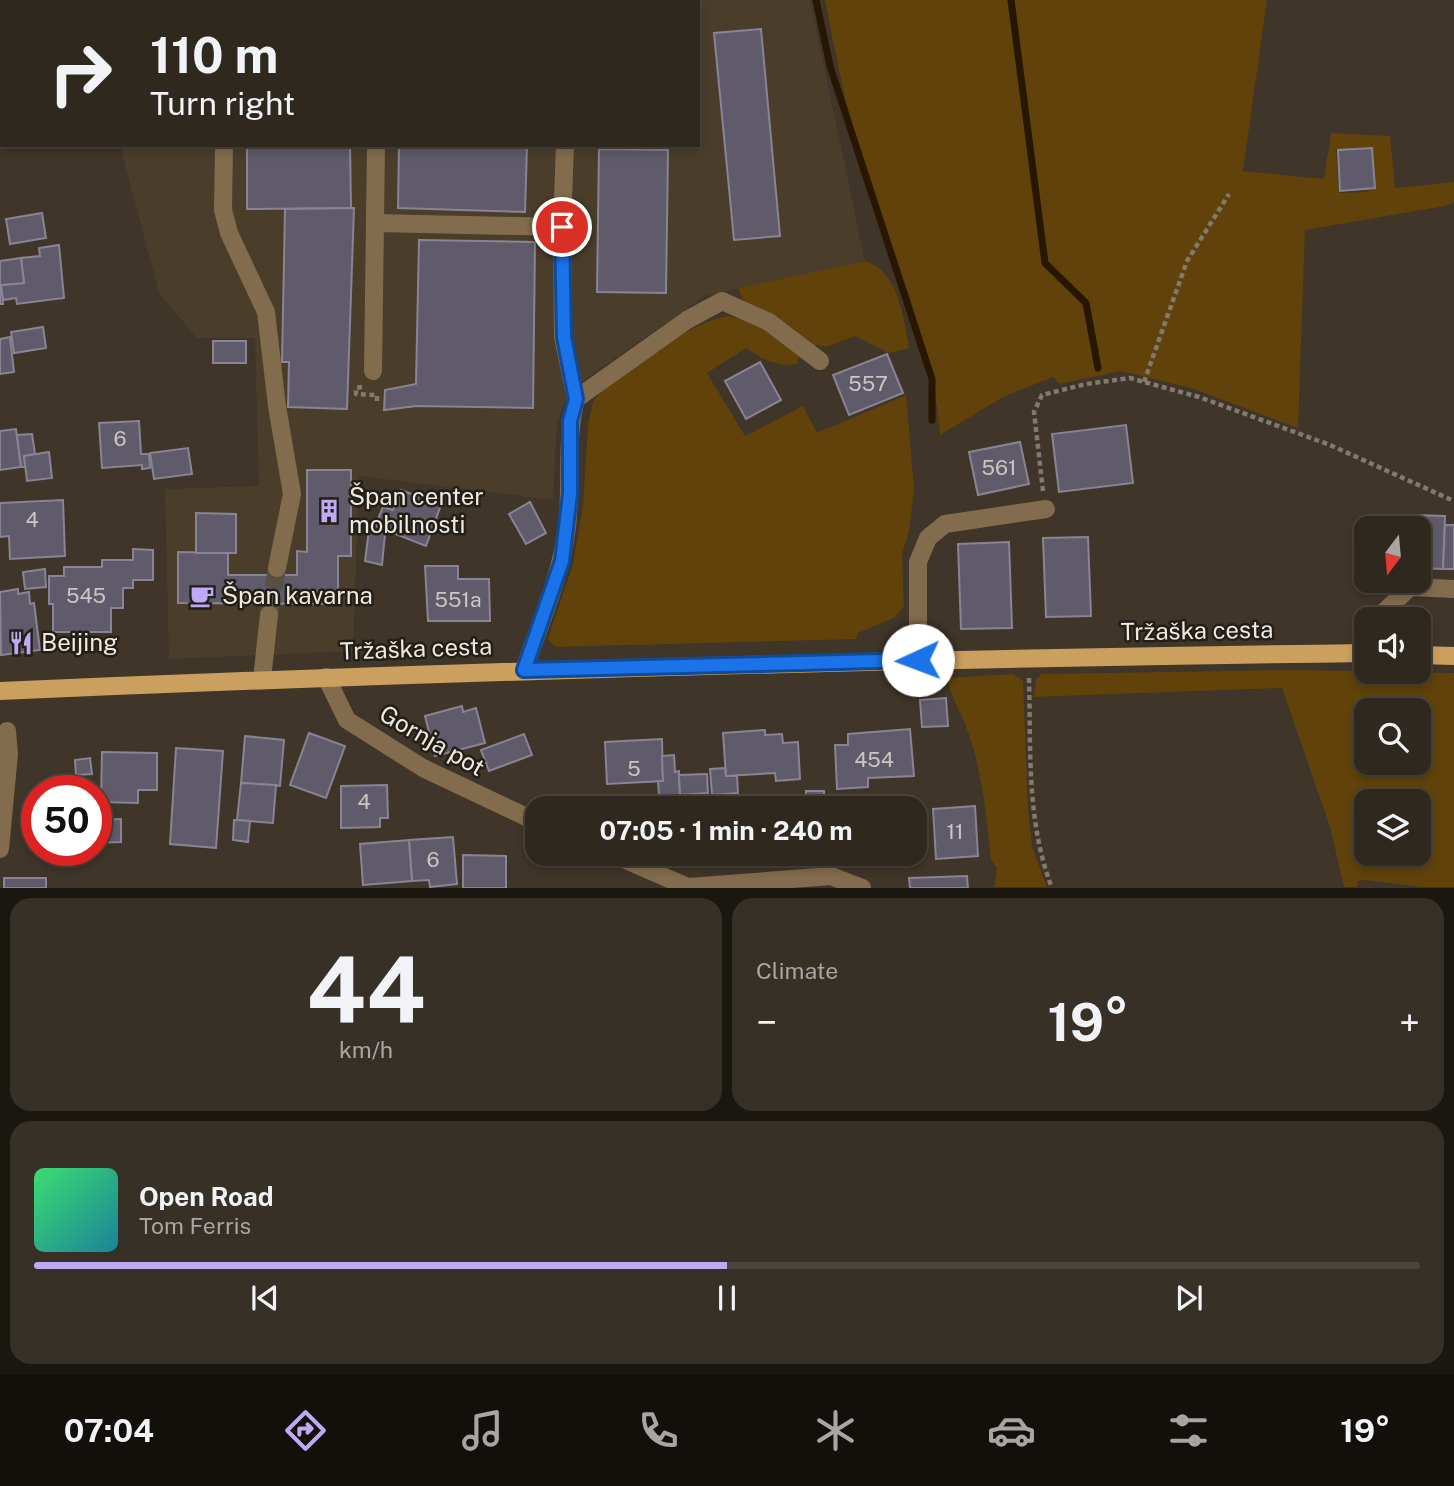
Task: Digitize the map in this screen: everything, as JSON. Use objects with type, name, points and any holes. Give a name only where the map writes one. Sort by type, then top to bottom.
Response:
[{"type":"main road","name":"Tržaška cesta","points":[[0,691],[524,670],[1028,657],[1354,653]]},
{"type":"main road","points":[[1431,655],[1454,656]]},
{"type":"street","points":[[224,147],[223,210],[229,233],[266,312],[277,406],[292,494],[277,568]]},
{"type":"street","points":[[373,371],[376,147]]},
{"type":"street","points":[[524,670],[562,561],[570,494],[570,421],[576,399],[564,337],[562,227],[565,147]]},
{"type":"street","points":[[376,223],[562,227]]},
{"type":"street","points":[[576,399],[687,320],[722,301],[769,322],[820,361]]},
{"type":"street","points":[[918,660],[918,562],[928,538],[945,524],[1046,509]]},
{"type":"street","points":[[1389,607],[1410,587],[1454,589]]},
{"type":"street","points":[[262,680],[269,615]]},
{"type":"street","name":"Gornja pot","points":[[326,677],[348,720],[423,768],[525,816]]},
{"type":"street","points":[[0,849],[9,754],[2,727]]},
{"type":"street","points":[[640,866],[690,887],[831,876],[862,887]]},
{"type":"path","points":[[1144,382],[1186,261],[1228,194]]},
{"type":"path","points":[[1046,509],[1034,412],[1042,395],[1086,384],[1130,378],[1199,397],[1330,445],[1454,501]]},
{"type":"path","points":[[1028,657],[1033,808],[1038,841],[1052,887]]},
{"type":"shaded area","points":[[700,0],[810,0],[865,261],[705,296],[592,374],[567,395],[557,424],[553,500],[359,476],[353,651],[169,659],[165,489],[259,486],[255,338],[197,338],[159,293],[121,147],[700,147]]},
{"type":"shaded area","points":[[825,0],[1267,0],[1243,171],[1324,179],[1331,133],[1390,136],[1395,188],[1454,182],[1454,202],[1445,206],[1305,230],[1298,428],[1191,388],[1121,371],[1059,384],[1053,377],[1003,397],[940,435],[923,340],[863,165],[844,95]],"holes":[[[1372,148],[1374,188],[1366,192],[1339,193],[1336,150]]]},
{"type":"shaded area","points":[[865,261],[885,274],[892,285],[902,310],[909,348],[889,353],[855,336],[827,347],[814,345],[789,325],[743,300],[738,288]]},
{"type":"shaded area","points":[[728,316],[761,324],[800,355],[797,364],[783,364],[764,359],[746,348],[707,373],[745,436],[803,406],[817,433],[906,395],[914,488],[909,532],[902,554],[904,606],[894,618],[858,633],[856,639],[555,647],[548,638],[573,564],[583,505],[588,424],[593,402],[601,391],[678,336],[711,320]]},
{"type":"shaded area","points":[[1292,670],[1354,671],[1354,684],[1431,684],[1431,673],[1454,673],[1454,887],[1421,887],[1367,880],[1358,881],[1357,887],[1344,887],[1330,827],[1282,688],[1034,697],[1036,679],[1042,674]]},
{"type":"shaded area","points":[[1013,674],[1023,681],[1032,846],[1047,887],[994,887],[997,868],[991,860],[979,774],[971,740],[947,678]]},
{"type":"building","points":[[761,29],[780,236],[734,240],[714,33]]},
{"type":"building","points":[[247,147],[350,147],[351,208],[247,209]]},
{"type":"building","points":[[399,147],[527,147],[525,212],[398,208]]},
{"type":"building","points":[[1372,148],[1375,188],[1340,191],[1338,150]]},
{"type":"building","points":[[599,149],[668,150],[666,293],[597,292]]},
{"type":"building","points":[[354,208],[347,409],[288,407],[289,362],[282,362],[285,209]]},
{"type":"building","points":[[42,213],[46,238],[10,244],[6,219]]},
{"type":"building","points":[[419,240],[535,242],[533,408],[416,406],[384,410],[385,390],[416,384]]},
{"type":"building","points":[[59,245],[64,298],[17,304],[16,298],[3,300],[1,285],[24,283],[21,258],[40,256],[39,248]]},
{"type":"building","points":[[21,258],[24,283],[1,285],[3,304],[0,304],[0,261]]},
{"type":"building","points":[[43,327],[46,348],[14,353],[11,332]]},
{"type":"building","points":[[10,337],[14,372],[0,374],[0,339]]},
{"type":"building","points":[[213,341],[246,341],[246,363],[213,363]]},
{"type":"building","points":[[887,354],[903,393],[849,415],[833,375]]},
{"type":"building","points":[[760,362],[781,400],[746,419],[725,381]]},
{"type":"building","points":[[139,421],[141,454],[149,454],[150,468],[142,469],[142,465],[102,468],[99,423]]},
{"type":"building","points":[[1126,425],[1133,483],[1059,492],[1052,434]]},
{"type":"building","points":[[16,429],[21,467],[0,470],[0,431]]},
{"type":"building","points":[[32,434],[35,454],[24,456],[26,467],[21,467],[17,435]]},
{"type":"building","points":[[1020,442],[1029,484],[978,495],[969,452]]},
{"type":"building","points":[[188,448],[192,474],[154,479],[150,453]]},
{"type":"building","points":[[49,452],[52,478],[27,481],[24,456]]},
{"type":"building","name":"Špan center mobilnosti","points":[[307,470],[351,470],[351,556],[338,556],[338,604],[178,603],[178,552],[228,553],[228,575],[297,575],[297,551],[307,552]]},
{"type":"building","points":[[401,490],[441,505],[426,546],[375,526],[383,507],[393,510]]},
{"type":"building","points":[[63,500],[65,556],[10,559],[9,536],[0,537],[0,503]]},
{"type":"building","points":[[530,502],[546,533],[526,544],[509,514]]},
{"type":"building","points":[[196,513],[236,514],[236,553],[196,553]]},
{"type":"building","points":[[1414,515],[1445,516],[1443,569],[1432,569],[1432,516]]},
{"type":"building","points":[[1445,525],[1454,525],[1454,569],[1443,569]]},
{"type":"building","points":[[369,530],[385,534],[382,565],[365,561]]},
{"type":"building","points":[[1088,537],[1091,616],[1046,617],[1043,538]]},
{"type":"building","points":[[1009,542],[1012,628],[961,629],[958,544]]},
{"type":"building","points":[[133,549],[153,550],[153,580],[133,580],[133,588],[123,588],[123,608],[111,608],[111,632],[53,632],[49,576],[64,576],[64,567],[102,567],[102,560],[133,560]]},
{"type":"building","points":[[425,566],[458,566],[458,579],[489,579],[490,621],[428,621]]},
{"type":"building","points":[[45,569],[46,587],[25,589],[23,572]]},
{"type":"building","points":[[18,589],[18,594],[29,592],[30,604],[34,603],[40,650],[1,655],[0,592]]},
{"type":"building","points":[[946,698],[948,726],[922,727],[920,700]]},
{"type":"building","points":[[462,706],[463,712],[476,708],[485,743],[435,756],[425,716]]},
{"type":"building","points":[[910,729],[914,776],[868,778],[868,787],[837,789],[835,745],[848,745],[848,734]]},
{"type":"building","points":[[765,730],[765,735],[782,734],[783,743],[798,742],[800,779],[776,781],[775,773],[726,776],[723,733]]},
{"type":"building","points":[[309,733],[345,746],[326,798],[290,785]]},
{"type":"building","points":[[524,734],[532,755],[489,771],[481,750]]},
{"type":"building","points":[[245,736],[284,740],[280,786],[241,783]]},
{"type":"building","points":[[662,739],[663,781],[607,784],[605,742]]},
{"type":"building","points":[[176,748],[223,751],[216,848],[170,844]]},
{"type":"building","points":[[102,752],[157,753],[157,790],[138,790],[138,803],[112,802],[112,775],[102,775]]},
{"type":"building","points":[[674,755],[675,772],[679,771],[680,795],[659,796],[658,781],[663,781],[662,756]]},
{"type":"building","points":[[90,758],[92,774],[76,775],[75,760]]},
{"type":"building","points":[[725,768],[726,776],[737,776],[738,793],[712,795],[710,769]]},
{"type":"building","points":[[707,774],[708,793],[680,795],[679,775]]},
{"type":"building","points":[[241,783],[276,785],[273,823],[237,820]]},
{"type":"building","points":[[387,785],[388,818],[380,818],[380,827],[341,828],[341,786]]},
{"type":"building","points":[[806,791],[824,791],[824,796],[806,796]]},
{"type":"building","points":[[975,806],[978,856],[936,859],[933,809]]},
{"type":"building","points":[[112,819],[121,819],[121,842],[112,842]]},
{"type":"building","points":[[234,820],[250,821],[248,842],[233,840]]},
{"type":"building","points":[[453,837],[457,884],[430,887],[429,880],[412,881],[409,840]]},
{"type":"building","points":[[409,840],[412,881],[363,885],[360,844]]},
{"type":"building","points":[[463,855],[506,856],[506,888],[463,888]]},
{"type":"building","points":[[967,876],[968,888],[910,888],[909,878]]},
{"type":"building","points":[[4,878],[46,878],[46,888],[4,888]]},
{"type":"waterway","points":[[816,0],[830,66],[932,379],[932,420]]},
{"type":"waterway","points":[[1011,0],[1045,263],[1086,303],[1098,368]]},
{"type":"tunnel","points":[[269,615],[277,568]]},
{"type":"place","name":"Špan center mobilnosti","points":[[329,511]]},
{"type":"place","name":"Špan kavarna","points":[[202,596]]},
{"type":"place","name":"Beijing","points":[[21,643]]},
{"type":"route","points":[[562,227],[564,337],[576,399],[570,421],[570,494],[562,561],[524,670],[918,660]]}]
